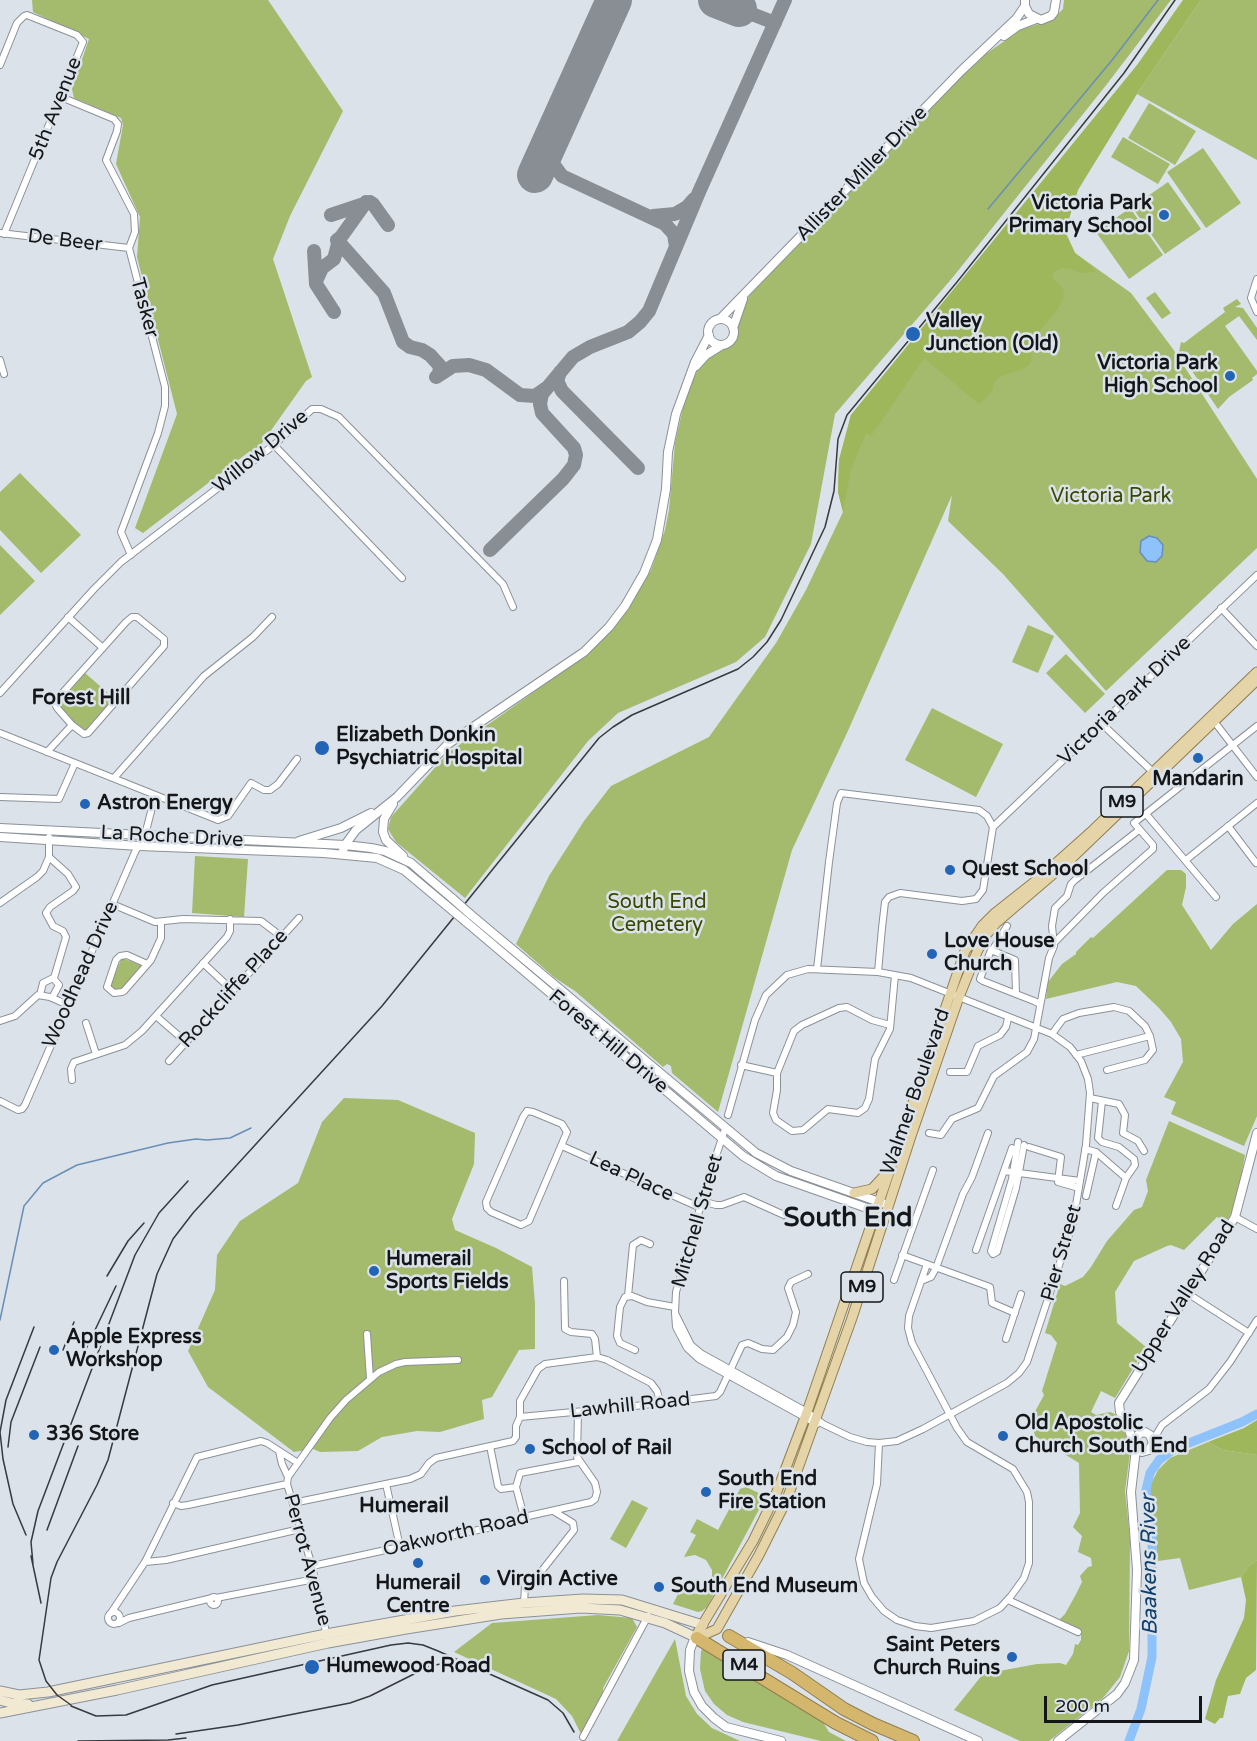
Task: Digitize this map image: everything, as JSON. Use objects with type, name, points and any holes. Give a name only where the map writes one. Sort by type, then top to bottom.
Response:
[{"type":"highway","name":"M4","points":[[729,1636],[784,1668],[844,1709],[913,1741]]},
{"type":"highway","name":"M4","points":[[696,1637],[836,1723],[872,1741]]},
{"type":"main road","name":"Walmer Boulevard","points":[[696,1637],[765,1517],[805,1415],[876,1206],[954,995],[986,935],[996,923],[1074,857],[1257,672]]},
{"type":"main road","name":"Walmer Boulevard","points":[[1212,719],[1257,680]]},
{"type":"main road","name":"Walmer Boulevard","points":[[717,1629],[781,1513],[818,1422],[954,995]]},
{"type":"main road","points":[[854,1193],[872,1189],[889,1170]]},
{"type":"main road","name":"M4","points":[[0,1713],[58,1702],[455,1611],[524,1603],[602,1598],[622,1600],[696,1637]]},
{"type":"main road","name":"M4","points":[[0,1691],[19,1695],[48,1692],[327,1639],[457,1620],[540,1611],[601,1608],[649,1613],[717,1629]]},
{"type":"main road","points":[[696,1637],[717,1629],[729,1636]]},
{"type":"main road","points":[[0,1700],[24,1704],[58,1702]]},
{"type":"street","name":"Allister Miller Drive","points":[[978,54],[1018,26],[1051,16],[1057,1]]},
{"type":"street","name":"Allister Miller Drive","points":[[720,319],[978,54],[1016,19],[1025,3]]},
{"type":"street","points":[[1025,3],[1029,14],[1036,19]]},
{"type":"street","name":"5th Avenue","points":[[0,65],[19,19],[27,15],[77,35],[83,45],[2,234]]},
{"type":"street","name":"Tasker","points":[[61,97],[117,122],[117,131],[106,160],[134,214],[135,232],[129,248],[165,387],[165,406],[158,433],[121,532],[131,555]]},
{"type":"street","name":"De Beer","points":[[2,234],[129,248]]},
{"type":"street","points":[[1257,279],[1251,301],[1257,312]]},
{"type":"street","name":"Allister Miller Drive","points":[[734,328],[738,310],[745,295]]},
{"type":"street","points":[[342,854],[345,845],[356,830],[396,798],[448,744],[584,652],[609,627],[625,606],[644,573],[657,540],[662,517],[671,435],[678,405],[689,377],[709,335],[711,325],[720,319],[727,321],[734,328],[732,339],[706,355],[689,377]]},
{"type":"street","points":[[709,335],[714,342],[722,345]]},
{"type":"street","points":[[0,360],[4,374]]},
{"type":"street","name":"Willow Drive","points":[[0,693],[100,582],[131,555],[274,444],[312,408],[321,409],[339,417],[503,584],[513,608]]},
{"type":"street","points":[[274,444],[402,578]]},
{"type":"street","name":"Victoria Park Drive","points":[[993,827],[1257,575]]},
{"type":"street","points":[[1221,609],[1257,646]]},
{"type":"street","points":[[135,616],[165,642],[162,650],[88,733],[84,734],[72,725],[58,709],[57,702],[126,622],[135,616]]},
{"type":"street","points":[[68,617],[103,648]]},
{"type":"street","points":[[114,778],[204,676],[253,637],[272,617]]},
{"type":"street","points":[[1212,719],[1257,777]]},
{"type":"street","points":[[1102,724],[1155,774]]},
{"type":"street","points":[[47,752],[72,725]]},
{"type":"street","points":[[1054,943],[1103,893],[1153,849],[1153,845],[1134,823],[1257,726]]},
{"type":"street","points":[[0,733],[212,819],[221,820],[231,812],[250,783],[266,790],[275,787],[297,759]]},
{"type":"street","points":[[0,797],[59,799],[75,763]]},
{"type":"street","points":[[817,969],[837,803],[841,793],[979,810],[987,816],[993,827],[983,890],[972,901],[900,892],[892,894],[885,902],[878,972]]},
{"type":"street","points":[[139,846],[146,835],[155,796]]},
{"type":"street","points":[[291,843],[340,828],[396,798]]},
{"type":"street","points":[[396,798],[384,819],[382,832],[389,843],[411,863]]},
{"type":"street","points":[[1186,860],[1257,803]]},
{"type":"street","points":[[1146,814],[1216,897]]},
{"type":"street","points":[[1228,826],[1256,863]]},
{"type":"street","name":"La Roche Drive","points":[[0,828],[139,846],[342,854]]},
{"type":"street","points":[[929,1132],[941,1135],[952,1119],[978,1108],[994,1076],[1027,1052],[1036,1028],[1054,943],[1053,912],[1067,896],[1071,884],[1139,830]]},
{"type":"street","points":[[0,903],[37,877],[46,867],[49,857],[49,835]]},
{"type":"street","name":"La Roche Drive","points":[[0,837],[146,835],[345,845]]},
{"type":"street","name":"Forest Hill Drive","points":[[345,845],[385,851],[411,863],[450,902],[743,1156],[776,1176],[887,1210]]},
{"type":"street","name":"Woodhead Drive","points":[[0,1101],[18,1110],[25,1105],[139,846]]},
{"type":"street","name":"Forest Hill Drive","points":[[342,854],[377,858],[394,864],[450,902]]},
{"type":"street","points":[[49,857],[68,874],[76,887],[74,891],[50,907],[46,913],[52,926],[66,935],[54,978]]},
{"type":"street","points":[[112,904],[150,920],[161,922],[183,919],[261,921],[282,937]]},
{"type":"street","name":"Forest Hill Drive","points":[[467,917],[756,1153],[776,1165],[854,1193],[876,1206]]},
{"type":"street","name":"Rockcliffe Place","points":[[169,1061],[299,918]]},
{"type":"street","points":[[72,1080],[71,1069],[74,1062],[129,1043],[156,1016],[229,934],[230,919]]},
{"type":"street","points":[[147,964],[127,955],[120,956],[107,982],[107,987],[114,993],[122,992],[147,964],[154,955],[161,938],[161,922]]},
{"type":"street","points":[[1007,926],[993,949],[980,979],[1040,1004]]},
{"type":"street","points":[[993,949],[1015,960],[1016,994]]},
{"type":"street","points":[[203,963],[232,992]]},
{"type":"street","points":[[728,1114],[755,1020],[766,995],[787,975],[799,970],[817,969],[878,972],[921,981],[954,995]]},
{"type":"street","points":[[890,1025],[872,1020],[847,1007],[834,1010],[794,1031],[777,1073],[773,1113],[776,1120],[796,1132],[803,1130],[828,1109],[858,1113],[867,1104],[875,1059],[887,1038],[890,1025],[895,975]]},
{"type":"street","points":[[40,995],[43,983],[54,978]]},
{"type":"street","points":[[52,998],[59,985],[54,978]]},
{"type":"street","points":[[0,1021],[15,1016],[40,995],[68,1005]]},
{"type":"street","name":"Pier Street","points":[[805,1415],[850,1437],[867,1442],[897,1441],[1007,1383],[1027,1362],[1073,1223],[1085,1149],[1090,1098],[1086,1070],[1062,1040],[1052,1034],[954,995]]},
{"type":"street","points":[[1052,1034],[1063,1018],[1079,1013],[1114,1007],[1124,1009],[1137,1017],[1150,1036],[1153,1050],[1149,1057],[1141,1062],[1107,1070]]},
{"type":"street","points":[[156,1016],[186,1042]]},
{"type":"street","points":[[950,1072],[967,1072],[978,1046],[1002,1033],[1008,1018]]},
{"type":"street","points":[[86,1023],[96,1054]]},
{"type":"street","points":[[1076,1055],[1150,1036]]},
{"type":"street","points":[[741,1065],[777,1073]]},
{"type":"street","points":[[1090,1098],[1117,1103],[1126,1118],[1123,1133],[1138,1142],[1144,1151]]},
{"type":"street","points":[[1102,1101],[1098,1138],[1102,1142],[1119,1147],[1134,1159],[1135,1165],[1126,1178],[1116,1206]]},
{"type":"street","points":[[533,1112],[562,1125],[567,1132],[562,1146],[527,1223],[518,1224],[488,1210],[486,1200],[525,1113],[533,1112]]},
{"type":"street","name":"Mitchell Street","points":[[726,1129],[701,1204],[676,1292],[676,1327],[687,1348],[699,1359],[805,1415]]},
{"type":"street","points":[[921,1281],[931,1278],[935,1271],[988,1133]]},
{"type":"street","name":"Upper Valley Road","points":[[1138,1447],[1119,1409],[1122,1397],[1235,1217],[1254,1153],[1257,1133]]},
{"type":"street","points":[[1017,1173],[991,1251],[993,1254],[997,1252],[1017,1173],[1024,1145],[1061,1157],[1058,1178]]},
{"type":"street","name":"Lea Place","points":[[562,1146],[701,1204]]},
{"type":"street","points":[[976,1250],[1012,1148]]},
{"type":"street","points":[[1085,1149],[1096,1152],[1126,1178]]},
{"type":"street","points":[[1086,1196],[1096,1152]]},
{"type":"street","points":[[894,1280],[933,1170]]},
{"type":"street","points":[[1004,1171],[1058,1178],[1080,1184]]},
{"type":"street","points":[[701,1204],[722,1205],[744,1197],[784,1215]]},
{"type":"street","points":[[1235,1217],[1257,1229]]},
{"type":"street","points":[[635,1350],[620,1343],[616,1336],[620,1307],[622,1301],[628,1296],[633,1245],[641,1240],[650,1244]]},
{"type":"street","points":[[902,1255],[927,1264],[935,1271],[990,1287],[992,1303],[1015,1313]]},
{"type":"street","points":[[879,1443],[877,1484],[859,1559],[864,1583],[872,1597],[884,1611],[897,1620],[931,1628],[974,1621],[1000,1608],[1024,1578],[1029,1563],[1027,1492],[1013,1469],[968,1442],[950,1415],[915,1351],[908,1328],[909,1316],[927,1264]]},
{"type":"street","points":[[729,1373],[740,1347],[745,1343],[769,1351],[776,1348],[787,1336],[796,1312],[788,1287],[791,1282],[808,1274]]},
{"type":"street","points":[[564,1281],[564,1326],[571,1332],[592,1334],[597,1357]]},
{"type":"street","points":[[1187,1293],[1249,1333]]},
{"type":"street","points":[[1006,1339],[1021,1294]]},
{"type":"street","points":[[628,1296],[675,1310]]},
{"type":"street","points":[[1138,1447],[1151,1448],[1162,1425],[1209,1389],[1257,1320]]},
{"type":"street","points":[[367,1334],[370,1379]]},
{"type":"street","points":[[293,1503],[417,1477],[436,1458],[515,1440],[516,1423],[520,1417],[520,1401],[542,1365],[597,1357],[614,1363],[651,1383],[657,1391],[660,1402]]},
{"type":"street","name":"Perrot Avenue","points":[[288,1481],[298,1463],[335,1413],[370,1379],[396,1364],[458,1360]]},
{"type":"street","name":"Lawhill Road","points":[[520,1417],[716,1396],[729,1373]]},
{"type":"street","points":[[524,1517],[516,1486],[518,1475],[524,1471],[578,1462],[576,1453],[578,1412]]},
{"type":"street","points":[[1126,1422],[1140,1433],[1148,1433],[1153,1440]]},
{"type":"street","points":[[1058,1741],[1117,1694],[1125,1683],[1134,1660],[1137,1570],[1131,1482],[1140,1433]]},
{"type":"street","points":[[298,1463],[267,1443],[258,1442],[197,1456],[145,1562],[120,1600],[117,1616],[129,1618],[315,1579]]},
{"type":"street","points":[[490,1446],[498,1486],[501,1489],[516,1486]]},
{"type":"street","name":"Perrot Avenue","points":[[279,1451],[312,1566],[327,1639]]},
{"type":"street","name":"Oakworth Road","points":[[312,1566],[501,1525],[524,1517],[555,1512],[591,1502],[597,1495],[595,1483],[578,1462]]},
{"type":"street","points":[[173,1503],[181,1506],[188,1505],[288,1481]]},
{"type":"street","points":[[386,1484],[400,1547]]},
{"type":"street","points":[[524,1603],[525,1587],[540,1573],[574,1530],[573,1523],[555,1512]]},
{"type":"street","points":[[145,1562],[166,1560],[300,1529]]},
{"type":"street","points":[[1008,1600],[1078,1632]]},
{"type":"street","points":[[583,1737],[649,1613]]},
{"type":"street","points":[[729,1636],[787,1656],[978,1741]]},
{"type":"street","points":[[696,1637],[690,1650],[689,1671],[694,1692],[702,1706],[726,1726],[781,1741]]},
{"type":"green space","points":[[32,0],[268,0],[343,111],[290,216],[273,259],[312,377],[306,381],[255,453],[250,451],[143,533],[135,528],[177,414],[137,257],[140,217],[116,164],[123,125],[121,118],[74,98],[72,89],[89,39],[33,12]]},
{"type":"green space","points":[[1064,0],[1171,0],[953,277],[835,414],[811,544],[765,637],[736,662],[618,713],[588,741],[465,898],[396,842],[388,829],[391,817],[448,753],[586,655],[628,610],[651,570],[665,530],[675,443],[685,399],[704,361],[720,348],[734,341],[743,306],[750,295],[977,60],[1022,29],[1052,20],[1063,9]]},
{"type":"green space","points":[[1183,0],[1201,0],[1137,94],[1078,190],[1065,232],[1075,253],[1095,272],[1080,273],[1063,268],[1055,271],[1052,277],[1064,290],[1063,299],[1055,313],[1030,342],[1032,358],[1030,364],[1023,369],[1001,376],[994,382],[992,392],[979,404],[924,358],[871,436],[866,433],[851,469],[843,512],[838,492],[839,460],[851,415],[1137,65]]},
{"type":"green space","points":[[1201,0],[1257,0],[1257,160],[1137,94]]},
{"type":"green space","points":[[1149,103],[1196,131],[1175,165],[1128,138]]},
{"type":"green space","points":[[1123,137],[1170,164],[1158,184],[1111,157]]},
{"type":"green space","points":[[1203,148],[1241,203],[1206,228],[1167,172]]},
{"type":"green space","points":[[1168,182],[1201,229],[1165,254],[1132,207]]},
{"type":"green space","points":[[1075,198],[1065,231],[1075,253],[1131,293],[1173,349],[1257,479],[1257,548],[1106,691],[1003,574],[948,521],[952,495],[847,733],[792,850],[718,1112],[672,1073],[671,1066],[667,1064],[663,1067],[575,991],[555,978],[516,944],[549,876],[584,821],[611,786],[709,737],[776,643],[806,590],[843,512],[838,492],[839,460],[851,415],[1011,219]]},
{"type":"green space","points":[[1130,208],[1163,255],[1129,279],[1096,232]]},
{"type":"green space","points":[[1155,292],[1171,313],[1162,319],[1146,298]]},
{"type":"green space","name":"Victoria Park High School","points":[[1237,299],[1241,304],[1235,307],[1243,308],[1257,328],[1257,340],[1239,316],[1225,326],[1257,374],[1218,409],[1179,352],[1181,342],[1184,343],[1225,312],[1223,308]]},
{"type":"green space","points":[[20,473],[81,535],[41,573],[0,530],[0,492]]},
{"type":"green space","points":[[0,545],[35,581],[0,615]]},
{"type":"green space","points":[[1028,625],[1054,636],[1038,673],[1012,662]]},
{"type":"green space","points":[[1066,654],[1105,694],[1085,713],[1046,673]]},
{"type":"green space","points":[[85,673],[116,700],[87,732],[73,724],[58,705]]},
{"type":"green space","points":[[932,708],[1003,744],[976,797],[905,760]]},
{"type":"green space","points":[[195,856],[248,859],[244,917],[192,913]]},
{"type":"green space","points":[[1167,870],[1181,870],[1186,874],[1182,905],[1211,950],[1233,924],[1257,904],[1257,1116],[1244,1146],[1171,1114],[1176,1102],[1164,1097],[1183,1062],[1181,1039],[1171,1022],[1136,986],[1117,982],[1046,999],[1048,982],[1062,964],[1076,954],[1091,937],[1093,938]]},
{"type":"green space","points":[[122,958],[143,966],[120,992],[111,988],[110,984]]},
{"type":"green space","name":"Humerail Sports Fields","points":[[344,1098],[398,1100],[475,1133],[474,1164],[452,1219],[455,1230],[532,1267],[535,1349],[519,1350],[492,1397],[482,1400],[484,1419],[440,1432],[417,1431],[382,1437],[358,1451],[320,1452],[313,1449],[294,1452],[208,1387],[188,1351],[215,1290],[217,1255],[240,1221],[298,1183],[322,1122]]},
{"type":"green space","points":[[1169,1121],[1245,1155],[1236,1203],[1227,1221],[1217,1217],[1184,1250],[1171,1245],[1134,1261],[1115,1292],[1117,1323],[1146,1347],[1115,1398],[1101,1391],[1091,1412],[1096,1415],[1110,1412],[1117,1415],[1129,1443],[1130,1453],[1125,1491],[1130,1539],[1129,1651],[1120,1677],[1103,1698],[1049,1741],[1020,1741],[954,1710],[983,1674],[1037,1664],[1066,1665],[1073,1654],[1075,1644],[1078,1645],[1081,1640],[1081,1630],[1075,1630],[1057,1622],[1065,1614],[1082,1582],[1080,1576],[1092,1566],[1091,1558],[1078,1552],[1082,1536],[1073,1527],[1080,1513],[1079,1463],[1035,1436],[1031,1419],[1044,1395],[1042,1391],[1057,1343],[1051,1335],[1045,1333],[1060,1284],[1065,1286],[1083,1277],[1107,1241],[1134,1210],[1142,1207],[1148,1191],[1146,1180]]},
{"type":"green space","points":[[1257,1420],[1257,1455],[1223,1450],[1208,1442],[1244,1428]]},
{"type":"green space","points":[[1208,1442],[1223,1450],[1257,1455],[1257,1560],[1241,1577],[1189,1590],[1180,1558],[1158,1561],[1151,1484],[1158,1470],[1170,1458]]},
{"type":"green space","points":[[746,1487],[761,1494],[763,1502],[707,1607],[698,1612],[673,1604],[680,1590],[698,1594],[705,1590],[712,1581],[712,1570],[706,1560],[695,1555],[684,1557],[696,1535],[690,1532],[697,1519],[718,1530],[740,1489]]},
{"type":"green space","points":[[632,1500],[648,1508],[626,1548],[610,1539]]},
{"type":"green space","points":[[1257,1560],[1256,1670],[1246,1678],[1240,1694],[1228,1696],[1223,1718],[1215,1724],[1205,1719],[1216,1680],[1244,1618],[1246,1600],[1241,1577]]},
{"type":"green space","points":[[598,1615],[632,1618],[637,1627],[603,1688],[603,1694],[581,1734],[572,1716],[556,1699],[454,1652],[492,1623]]},
{"type":"green space","points":[[675,1639],[686,1696],[697,1714],[712,1728],[740,1741],[617,1741]]},
{"type":"green space","points":[[703,1648],[821,1719],[829,1732],[846,1741],[821,1741],[743,1722],[727,1715],[714,1704],[705,1691],[700,1669]]},
{"type":"water","points":[[1149,536],[1157,538],[1163,545],[1162,556],[1156,562],[1147,561],[1140,552],[1141,541]]},
{"type":"waterway","points":[[988,209],[1113,59],[1158,0]]},
{"type":"waterway","points":[[0,1320],[24,1206],[43,1183],[77,1165],[168,1143],[230,1138],[251,1128]]},
{"type":"waterway","name":"Baakens River","points":[[1129,1741],[1141,1709],[1152,1657],[1152,1536],[1146,1490],[1150,1473],[1159,1460],[1174,1449],[1257,1414]]},
{"type":"taxiway","points":[[490,550],[563,479],[574,465],[576,455],[574,448],[542,413],[540,404],[542,394],[573,357],[590,347],[628,332],[649,311],[699,192],[785,0]]},
{"type":"taxiway","points":[[739,9],[775,23]]},
{"type":"taxiway","points":[[559,123],[552,141],[551,154],[554,165],[562,176],[665,224],[674,234],[676,247]]},
{"type":"taxiway","points":[[653,216],[675,214],[687,207],[694,199]]},
{"type":"taxiway","points":[[366,202],[337,240],[384,293],[403,342],[430,355],[440,366],[439,374]]},
{"type":"taxiway","points":[[331,215],[370,202],[388,225]]},
{"type":"taxiway","points":[[316,281],[322,268],[334,259],[337,240]]},
{"type":"taxiway","points":[[314,251],[316,284],[334,312]]},
{"type":"taxiway","points":[[436,377],[453,366],[469,365],[486,370],[520,395],[535,396],[545,389]]},
{"type":"taxiway","points":[[560,372],[557,381],[562,391],[638,468]]},
{"type":"runway","points":[[535,175],[614,0]]},
{"type":"runway","points":[[716,0],[739,9]]},
{"type":"railway","points":[[71,1705],[57,1695],[46,1681],[39,1660],[51,1578],[108,1460],[157,1274],[173,1239],[193,1213],[382,1006],[599,738],[632,715],[738,669],[767,642],[781,620],[825,527],[834,491],[838,439],[847,415],[1124,73],[1175,0]]},
{"type":"railway","points":[[33,1564],[31,1542],[38,1511],[135,1255],[159,1213],[188,1181]]},
{"type":"railway","points":[[107,1276],[128,1241],[144,1223]]},
{"type":"railway","points":[[85,1351],[116,1286]]},
{"type":"railway","points":[[63,1350],[74,1322]]},
{"type":"railway","points":[[26,1535],[13,1504],[3,1459],[0,1432],[6,1400],[34,1327]]},
{"type":"railway","points":[[8,1447],[11,1422],[40,1347]]},
{"type":"railway","points":[[47,1530],[78,1446]]},
{"type":"railway","points":[[31,1556],[41,1603]]},
{"type":"railway","points":[[71,1706],[96,1716],[126,1715],[212,1685],[408,1643],[423,1645],[438,1651],[548,1700],[563,1713],[574,1732]]},
{"type":"railway","points":[[176,1734],[238,1725],[350,1703],[370,1696],[430,1666],[446,1663],[461,1665]]},
{"type":"railway","points":[[78,1741],[186,1738]]},
{"type":"place","name":"Victoria Park Primary School","points":[[1164,215]]},
{"type":"place","name":"Valley Junction (Old)","points":[[913,334]]},
{"type":"place","name":"Victoria Park High School","points":[[1230,376]]},
{"type":"place","name":"Elizabeth Donkin Psychiatric Hospital","points":[[322,748]]},
{"type":"place","name":"Mandarin","points":[[1198,758]]},
{"type":"place","name":"Astron Energy","points":[[85,804]]},
{"type":"place","name":"Quest School","points":[[950,870]]},
{"type":"place","name":"Love House Church","points":[[932,954]]},
{"type":"place","name":"Humerail Sports Fields","points":[[374,1271]]},
{"type":"place","name":"Apple Express Workshop","points":[[54,1350]]},
{"type":"place","name":"336 Store","points":[[34,1435]]},
{"type":"place","name":"Old Apostolic Church South End","points":[[1003,1436]]},
{"type":"place","name":"School of Rail","points":[[530,1449]]},
{"type":"place","name":"South End Fire Station","points":[[706,1492]]},
{"type":"place","name":"Humerail Centre","points":[[418,1563]]},
{"type":"place","name":"Virgin Active","points":[[485,1580]]},
{"type":"place","name":"South End Museum","points":[[659,1587]]},
{"type":"place","name":"Saint Peters Church Ruins","points":[[1012,1657]]},
{"type":"place","name":"Humewood Road","points":[[312,1667]]},
{"type":"district","name":"Forest Hill","points":[[81,698]]},
{"type":"district","name":"South End","points":[[848,1219]]},
{"type":"district","name":"Humerail","points":[[404,1506]]},
{"type":"park label","name":"Victoria Park","points":[[1111,497]]},
{"type":"park label","name":"South End Cemetery","points":[[657,914]]}]
